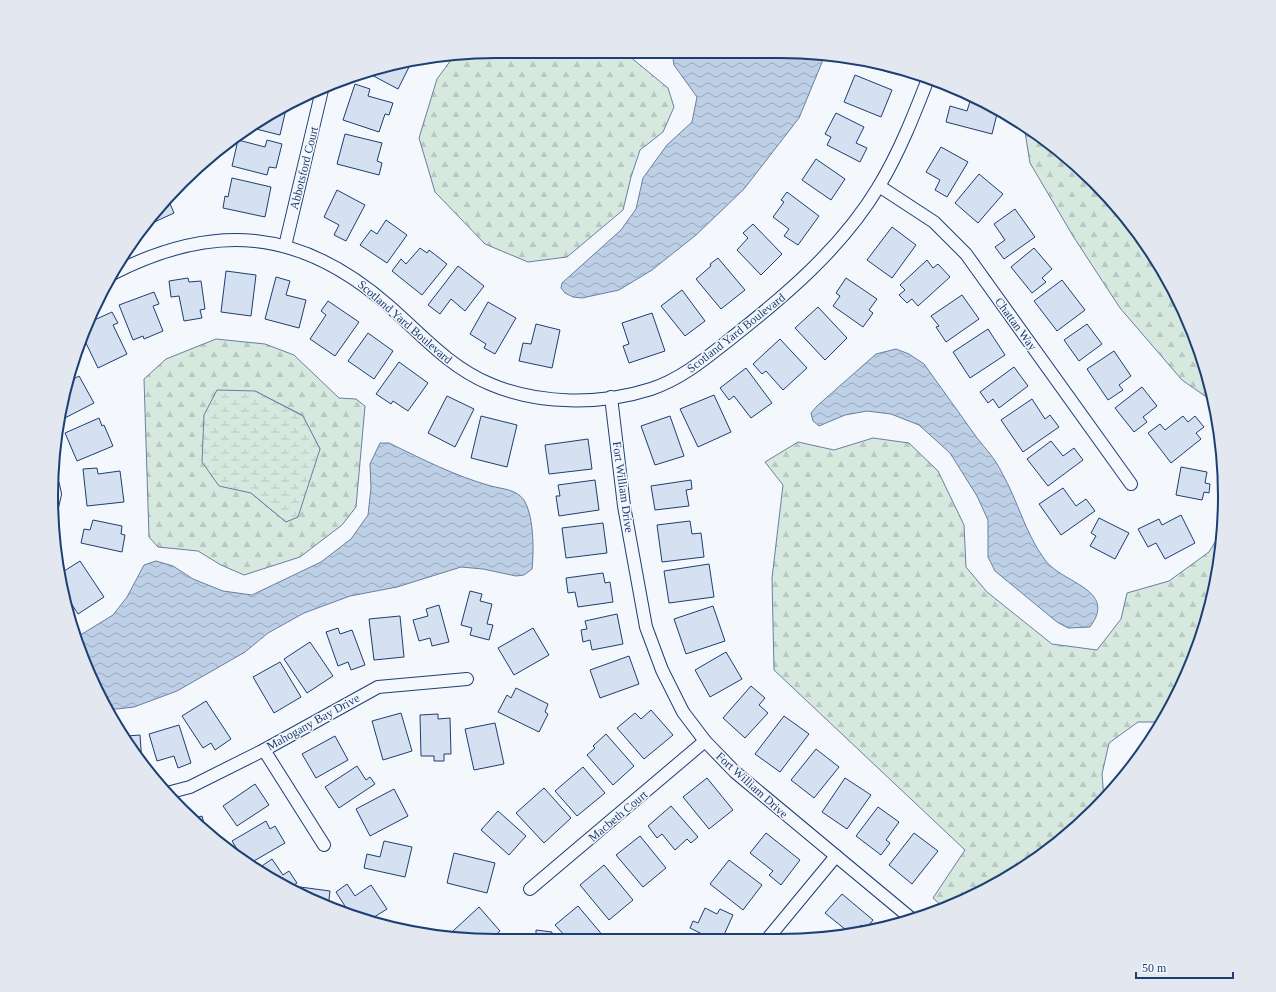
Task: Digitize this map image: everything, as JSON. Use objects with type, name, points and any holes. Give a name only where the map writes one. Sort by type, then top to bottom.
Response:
[{"type":"street","name":"Scotland Yard Boulevard","points":[[123,267],[192,244],[216,240],[249,239],[285,246],[316,257],[344,272],[371,290],[425,340],[456,366],[490,384],[525,395],[558,400],[611,397],[652,389],[675,379],[694,367],[802,280],[854,221],[879,186],[912,120],[926,83]]},
{"type":"street","name":"Abbotsford Court","points":[[285,246],[321,94]]},
{"type":"street","name":"Chattan Way","points":[[879,186],[934,222],[966,254],[1131,484]]},
{"type":"street","name":"Fort William Drive","points":[[611,397],[624,506],[646,627],[662,670],[683,712],[706,741],[735,772],[907,915]]},
{"type":"street","name":"Mahogany Bay Drive","points":[[173,792],[190,787],[264,750],[378,687],[466,678]]},
{"type":"street","name":"Macbeth Court","points":[[530,889],[706,741]]},
{"type":"street","points":[[264,750],[324,845]]},
{"type":"street","points":[[771,934],[836,856]]},
{"type":"green space","points":[[496,58],[632,58],[668,88],[674,107],[663,132],[640,150],[631,177],[623,210],[567,257],[528,262],[485,244],[435,192],[419,138],[437,79],[450,61]]},
{"type":"green space","points":[[1025,134],[1047,149],[1090,186],[1127,229],[1144,253],[1173,302],[1195,355],[1207,397],[1182,380],[1120,308],[1073,236],[1030,163]]},
{"type":"green space","points":[[216,339],[265,344],[294,355],[339,398],[356,399],[365,406],[356,507],[342,525],[300,557],[244,575],[221,565],[198,551],[158,547],[149,537],[144,379],[166,359]],"holes":[[[255,391],[302,415],[320,449],[286,522],[251,493]]]},
{"type":"green space","points":[[217,390],[255,391],[303,416],[320,449],[298,517],[286,522],[251,493],[219,486],[202,462],[204,415]]},
{"type":"green space","points":[[873,438],[909,443],[938,471],[964,525],[966,567],[987,592],[1052,644],[1097,650],[1121,619],[1127,593],[1169,581],[1209,552],[1215,542],[1210,581],[1195,637],[1185,664],[1173,690],[1155,722],[1138,722],[1109,743],[1102,774],[1103,791],[1069,825],[1023,860],[974,889],[940,904],[933,898],[965,850],[774,670],[772,578],[783,485],[765,462],[798,442],[834,450]]},
{"type":"water","points":[[673,58],[780,58],[823,60],[799,118],[744,189],[696,235],[652,270],[619,290],[582,298],[573,297],[565,293],[561,288],[562,283],[621,230],[636,209],[643,178],[667,145],[692,122],[697,97],[674,65]]},
{"type":"water","points":[[896,349],[909,354],[924,364],[977,438],[994,459],[1008,484],[1032,539],[1045,560],[1053,568],[1085,588],[1093,595],[1097,604],[1097,614],[1090,627],[1068,628],[1057,622],[995,571],[988,557],[988,520],[977,496],[950,453],[919,425],[891,414],[867,411],[845,415],[819,426],[813,421],[811,413],[817,406],[876,354]]},
{"type":"water","points":[[380,443],[389,443],[452,472],[478,482],[509,490],[521,496],[530,515],[533,543],[532,569],[524,575],[516,576],[483,569],[461,567],[397,587],[350,596],[304,613],[268,633],[245,652],[177,691],[134,707],[114,709],[91,664],[80,634],[113,615],[127,597],[144,565],[156,561],[173,566],[193,579],[223,591],[252,595],[321,562],[351,539],[368,515],[371,488],[370,464]]},
{"type":"building","points":[[408,67],[398,89],[373,76]]},
{"type":"building","points":[[855,75],[892,90],[881,117],[844,102]]},
{"type":"building","points":[[355,84],[370,89],[368,96],[393,103],[389,115],[385,114],[379,132],[343,120]]},
{"type":"building","points":[[970,101],[997,116],[992,134],[946,122],[950,106],[967,111]]},
{"type":"building","points":[[285,112],[280,135],[257,129]]},
{"type":"building","points":[[836,113],[864,127],[856,143],[867,148],[860,162],[827,145],[831,137],[825,134]]},
{"type":"building","points":[[345,134],[382,143],[377,161],[382,163],[379,175],[337,164]]},
{"type":"building","points":[[267,140],[282,144],[276,168],[269,167],[267,175],[232,166],[237,143],[241,141],[265,147]]},
{"type":"building","points":[[941,147],[968,162],[947,197],[935,190],[940,180],[926,172]]},
{"type":"building","points":[[816,159],[845,179],[831,200],[802,180]]},
{"type":"building","points":[[979,174],[1003,194],[978,223],[955,203]]},
{"type":"building","points":[[232,178],[271,187],[265,217],[223,208],[225,196],[228,197]]},
{"type":"building","points":[[337,190],[365,205],[346,241],[334,235],[339,225],[324,217]]},
{"type":"building","points":[[787,192],[819,216],[798,245],[784,236],[789,229],[773,217],[784,202],[781,200]]},
{"type":"building","points":[[170,204],[174,213],[155,222]]},
{"type":"building","points":[[1015,209],[1035,237],[1004,259],[995,247],[1005,240],[994,224]]},
{"type":"building","points":[[386,220],[407,235],[387,263],[360,245],[371,230],[377,234]]},
{"type":"building","points":[[753,224],[782,254],[761,275],[737,250],[748,238],[743,233]]},
{"type":"building","points":[[892,227],[916,245],[892,278],[867,260]]},
{"type":"building","points":[[420,248],[427,253],[429,250],[447,264],[422,295],[392,271],[401,259],[406,264]]},
{"type":"building","points":[[1034,248],[1052,269],[1042,278],[1046,282],[1032,293],[1011,267]]},
{"type":"building","points":[[718,258],[745,290],[721,309],[696,279]]},
{"type":"building","points":[[927,260],[933,268],[938,264],[950,277],[918,306],[912,299],[907,303],[899,295],[905,290],[900,285]]},
{"type":"building","points":[[458,266],[484,286],[465,311],[451,299],[440,314],[428,305]]},
{"type":"building","points":[[226,271],[256,275],[251,316],[221,312]]},
{"type":"building","points":[[276,277],[290,281],[286,295],[306,300],[299,328],[265,319]]},
{"type":"building","points":[[188,278],[189,282],[201,281],[205,309],[200,310],[202,318],[184,321],[179,296],[171,297],[169,281]]},
{"type":"building","points":[[846,278],[877,299],[869,310],[873,313],[863,327],[833,306],[840,296],[836,293]]},
{"type":"building","points":[[1062,280],[1085,310],[1057,331],[1034,301]]},
{"type":"building","points":[[682,290],[705,321],[685,336],[661,306]]},
{"type":"building","points":[[154,292],[159,304],[153,306],[163,331],[144,339],[143,336],[133,340],[119,305]]},
{"type":"building","points":[[962,295],[979,319],[946,342],[936,327],[939,326],[931,316]]},
{"type":"building","points":[[328,301],[359,322],[335,356],[310,339],[326,315],[321,311]]},
{"type":"building","points":[[488,302],[516,318],[495,354],[484,348],[486,344],[470,334]]},
{"type":"building","points":[[818,307],[847,338],[825,360],[795,328]]},
{"type":"building","points":[[112,312],[118,323],[113,325],[127,354],[98,368],[86,342],[95,320]]},
{"type":"building","points":[[652,313],[665,351],[629,363],[623,346],[629,344],[622,323]]},
{"type":"building","points":[[536,324],[560,330],[552,368],[519,361],[523,343],[531,344]]},
{"type":"building","points":[[1087,324],[1102,344],[1079,361],[1064,340]]},
{"type":"building","points":[[988,329],[1005,355],[970,378],[953,352]]},
{"type":"building","points":[[368,333],[393,351],[374,379],[348,361]]},
{"type":"building","points":[[780,339],[807,368],[783,390],[766,371],[762,374],[753,364]]},
{"type":"building","points":[[1114,351],[1131,376],[1119,385],[1123,390],[1108,400],[1087,369]]},
{"type":"building","points":[[399,362],[428,383],[408,411],[393,401],[391,404],[376,394]]},
{"type":"building","points":[[1014,367],[1028,386],[999,408],[993,399],[988,403],[980,392]]},
{"type":"building","points":[[746,368],[772,403],[751,418],[734,396],[729,400],[720,388]]},
{"type":"building","points":[[79,376],[94,403],[65,418],[66,411],[74,379]]},
{"type":"building","points":[[1142,387],[1157,406],[1143,417],[1147,422],[1134,432],[1115,408]]},
{"type":"building","points":[[714,395],[731,432],[698,447],[680,409]]},
{"type":"building","points":[[447,396],[474,409],[455,447],[428,433]]},
{"type":"building","points":[[1032,399],[1045,419],[1050,415],[1059,427],[1023,452],[1001,420]]},
{"type":"building","points":[[481,416],[517,425],[507,467],[471,458]]},
{"type":"building","points":[[670,416],[684,456],[655,465],[641,426]]},
{"type":"building","points":[[1183,416],[1188,422],[1195,416],[1204,427],[1196,433],[1201,439],[1171,463],[1148,433],[1160,424],[1165,430]]},
{"type":"building","points":[[99,418],[102,426],[104,425],[113,446],[77,461],[65,433]]},
{"type":"building","points":[[588,439],[592,469],[549,474],[545,445]]},
{"type":"building","points":[[1051,441],[1063,456],[1074,448],[1083,460],[1048,486],[1027,459]]},
{"type":"building","points":[[1181,467],[1207,472],[1205,483],[1210,484],[1209,493],[1204,492],[1202,500],[1176,495]]},
{"type":"building","points":[[97,468],[98,474],[120,471],[124,502],[87,506],[83,469]]},
{"type":"building","points":[[595,480],[599,510],[559,516],[556,496],[560,496],[558,485]]},
{"type":"building","points":[[691,480],[692,489],[686,490],[689,506],[655,510],[651,486]]},
{"type":"building","points":[[1063,488],[1076,506],[1086,499],[1095,511],[1061,535],[1039,504]]},
{"type":"building","points":[[1181,515],[1195,543],[1165,559],[1156,543],[1148,547],[1138,529],[1159,519],[1162,525]]},
{"type":"building","points":[[1099,518],[1129,533],[1115,559],[1090,546],[1096,536],[1091,533]]},
{"type":"building","points":[[93,520],[122,526],[121,534],[125,535],[122,552],[81,543],[84,529],[90,530]]},
{"type":"building","points":[[690,521],[692,534],[701,533],[704,557],[662,562],[657,525]]},
{"type":"building","points":[[603,523],[607,553],[566,558],[562,528]]},
{"type":"building","points":[[80,561],[104,597],[78,614],[72,604],[65,571]]},
{"type":"building","points":[[709,564],[714,597],[669,603],[664,571]]},
{"type":"building","points":[[603,573],[605,583],[610,582],[613,602],[578,607],[575,592],[568,593],[566,578]]},
{"type":"building","points":[[470,591],[482,594],[480,601],[492,604],[487,624],[493,625],[489,640],[470,635],[472,628],[461,625]]},
{"type":"building","points":[[439,605],[449,642],[432,646],[430,638],[419,641],[413,620],[428,616],[426,609]]},
{"type":"building","points":[[713,606],[725,641],[686,654],[674,619]]},
{"type":"building","points":[[617,614],[623,644],[592,650],[590,640],[583,642],[581,630],[587,629],[585,621]]},
{"type":"building","points":[[400,616],[404,657],[374,660],[369,619]]},
{"type":"building","points":[[338,628],[340,634],[352,630],[365,665],[351,670],[348,662],[338,666],[326,632]]},
{"type":"building","points":[[533,628],[549,655],[514,675],[498,648]]},
{"type":"building","points":[[310,642],[333,676],[307,693],[284,659]]},
{"type":"building","points":[[726,652],[742,679],[710,697],[695,670]]},
{"type":"building","points":[[629,656],[639,684],[600,698],[590,670]]},
{"type":"building","points":[[280,662],[301,697],[274,713],[253,677]]},
{"type":"building","points":[[751,686],[765,698],[759,705],[768,713],[745,738],[723,718]]},
{"type":"building","points":[[516,688],[548,704],[545,712],[548,714],[539,732],[498,712],[507,695],[511,698]]},
{"type":"building","points":[[206,701],[231,739],[215,750],[211,743],[203,748],[182,716]]},
{"type":"building","points":[[651,710],[673,735],[644,759],[617,728],[635,713],[641,719]]},
{"type":"building","points":[[401,713],[412,751],[383,760],[372,721]]},
{"type":"building","points":[[438,714],[438,719],[450,718],[451,754],[444,754],[444,761],[434,761],[434,756],[421,756],[420,715]]},
{"type":"building","points":[[784,716],[809,734],[780,772],[755,754]]},
{"type":"building","points":[[495,723],[504,764],[474,770],[465,729]]},
{"type":"building","points":[[179,725],[191,763],[178,768],[174,756],[157,761],[149,734]]},
{"type":"building","points":[[606,734],[634,766],[613,785],[587,755],[595,748],[593,746]]},
{"type":"building","points":[[140,735],[141,752],[132,739],[130,736]]},
{"type":"building","points":[[335,736],[348,760],[316,778],[302,754]]},
{"type":"building","points":[[816,749],[839,767],[814,798],[791,780]]},
{"type":"building","points":[[357,766],[366,780],[370,777],[375,784],[339,808],[325,787]]},
{"type":"building","points":[[583,767],[605,793],[577,816],[555,791]]},
{"type":"building","points":[[707,778],[733,810],[709,829],[683,797]]},
{"type":"building","points":[[845,778],[871,795],[847,829],[822,812]]},
{"type":"building","points":[[255,784],[269,805],[237,826],[223,806]]},
{"type":"building","points":[[544,788],[571,818],[544,843],[516,813]]},
{"type":"building","points":[[394,789],[408,816],[370,836],[356,809]]},
{"type":"building","points":[[671,806],[698,837],[691,843],[687,839],[675,850],[662,834],[657,838],[648,826]]},
{"type":"building","points":[[878,807],[899,822],[886,840],[890,843],[881,855],[856,836]]},
{"type":"building","points":[[498,811],[526,836],[509,855],[481,830]]},
{"type":"building","points":[[202,816],[204,822],[198,817]]},
{"type":"building","points":[[266,821],[270,829],[275,826],[285,843],[254,861],[237,848],[232,841]]},
{"type":"building","points":[[766,833],[800,860],[781,885],[769,875],[773,871],[750,853]]},
{"type":"building","points":[[914,833],[938,851],[912,884],[889,865]]},
{"type":"building","points":[[640,836],[666,868],[643,887],[616,855]]},
{"type":"building","points":[[384,841],[412,847],[405,877],[364,868],[367,854],[380,857]]},
{"type":"building","points":[[454,853],[495,863],[487,893],[447,883]]},
{"type":"building","points":[[272,859],[283,875],[289,871],[297,883],[294,885],[262,866]]},
{"type":"building","points":[[729,860],[762,885],[743,910],[710,884]]},
{"type":"building","points":[[604,865],[633,900],[609,920],[580,885]]},
{"type":"building","points":[[347,884],[355,896],[371,885],[387,909],[375,917],[355,911],[346,908],[336,892]]},
{"type":"building","points":[[300,888],[330,891],[329,901],[302,889]]},
{"type":"building","points":[[842,894],[873,920],[869,925],[863,926],[861,925],[859,927],[845,929],[825,913]]},
{"type":"building","points":[[578,906],[601,934],[563,934],[555,925]]},
{"type":"building","points":[[479,907],[500,931],[496,934],[453,931]]},
{"type":"building","points":[[705,908],[717,914],[720,909],[733,915],[724,934],[702,934],[690,928],[693,921],[698,923]]},
{"type":"building","points":[[536,930],[552,932],[552,934],[536,934]]}]
